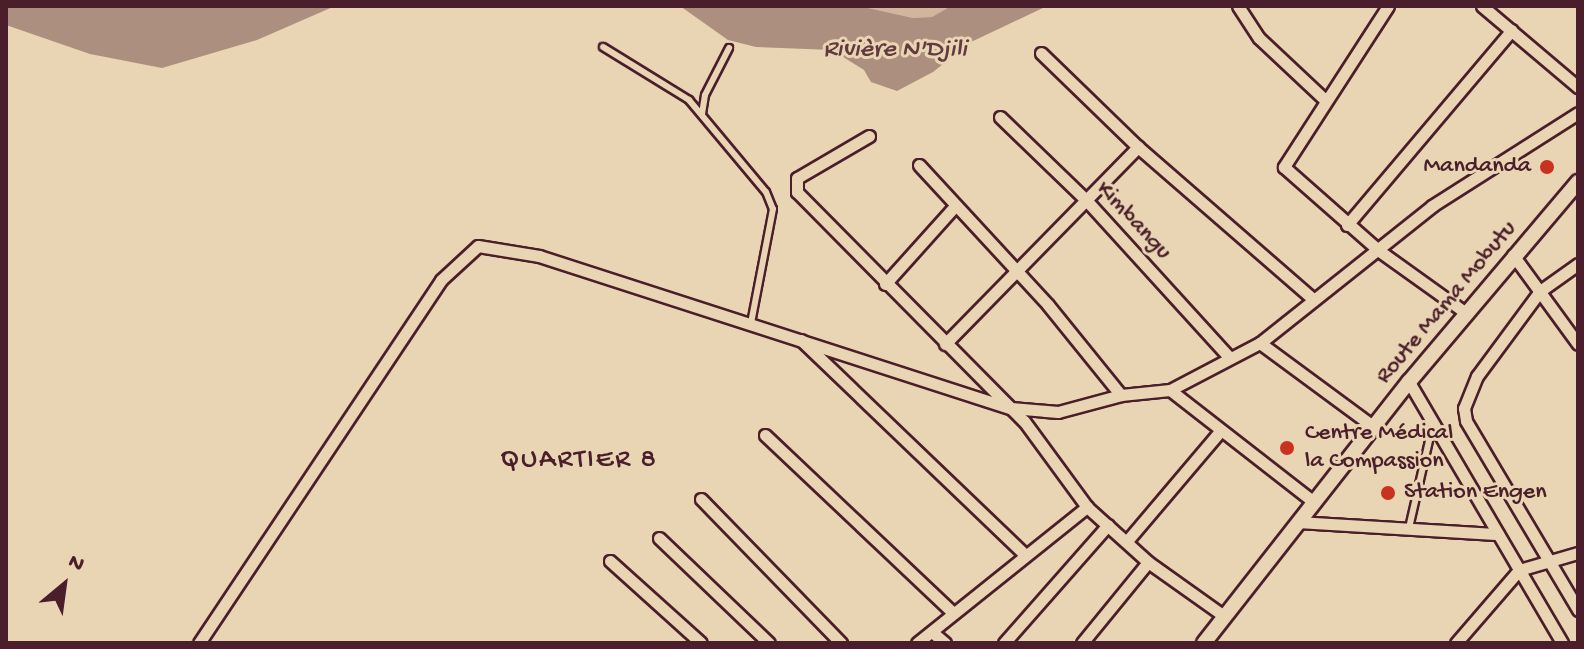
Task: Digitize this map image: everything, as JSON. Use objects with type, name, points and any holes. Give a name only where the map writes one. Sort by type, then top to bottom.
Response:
[{"type":"street","points":[[1238,6],[1259,38],[1325,100]]},
{"type":"street","points":[[1388,6],[1284,167],[1378,250],[1466,313]]},
{"type":"street","points":[[1482,6],[1578,87]]},
{"type":"street","points":[[1347,225],[1512,30]]},
{"type":"street","points":[[1041,53],[1138,147],[1313,299]]},
{"type":"street","points":[[199,643],[441,280],[478,246],[539,256],[1011,408],[1058,412],[1121,395],[1170,390],[1260,343],[1313,299],[1502,157],[1578,113]]},
{"type":"street","name":"Kimbangu","points":[[1000,117],[1087,201],[1230,358]]},
{"type":"street","points":[[869,136],[797,178],[794,185],[885,284],[1011,408],[1087,507],[1148,562],[1224,616]]},
{"type":"street","points":[[945,344],[1019,273],[1138,147]]},
{"type":"street","points":[[919,165],[1019,273],[1121,395]]},
{"type":"street","name":"Route Mama Mobutu","points":[[1204,643],[1409,382],[1513,255],[1578,182]]},
{"type":"street","points":[[885,284],[955,206]]},
{"type":"street","points":[[1513,255],[1578,344]]},
{"type":"street","points":[[1578,264],[1540,291],[1477,376],[1464,408],[1466,421],[1578,610]]},
{"type":"street","points":[[797,337],[1025,555]]},
{"type":"street","points":[[1260,343],[1374,427]]},
{"type":"street","points":[[1409,382],[1562,643]]},
{"type":"street","points":[[1170,390],[1314,502]]},
{"type":"street","points":[[1127,541],[1221,430]]},
{"type":"street","points":[[765,435],[953,613]]},
{"type":"street","points":[[701,499],[841,643]]},
{"type":"street","points":[[917,643],[1087,507]]},
{"type":"street","points":[[1299,522],[1498,534]]},
{"type":"street","points":[[1004,643],[1108,525]]},
{"type":"street","points":[[659,538],[769,643]]},
{"type":"street","points":[[1456,643],[1519,570],[1578,553]]},
{"type":"street","points":[[610,561],[701,643]]},
{"type":"street","points":[[1082,643],[1148,562]]},
{"type":"street","points":[[932,632],[945,643]]},
{"type":"lane","points":[[603,47],[689,100],[766,192],[773,209],[751,323]]},
{"type":"lane","points":[[702,114],[705,95],[729,48]]},
{"type":"lane","points":[[1409,528],[1433,423]]},
{"type":"shaded area","points":[[859,6],[951,6],[932,17],[913,18]]},
{"type":"water","points":[[6,6],[335,6],[257,40],[162,68],[90,54],[6,25]]},
{"type":"water","name":"Rivière N'Djili","points":[[680,6],[859,6],[913,18],[932,17],[951,6],[1047,6],[971,42],[933,72],[897,91],[871,82],[864,70],[832,50],[756,47],[728,40]]},
{"type":"place","name":"Mandanda","points":[[1547,167]]},
{"type":"place","name":"Centre Médical la Compassion","points":[[1287,448]]},
{"type":"place","name":"Station Engen","points":[[1388,493]]},
{"type":"district","name":"QUARTIER 8","points":[[579,461]]}]
